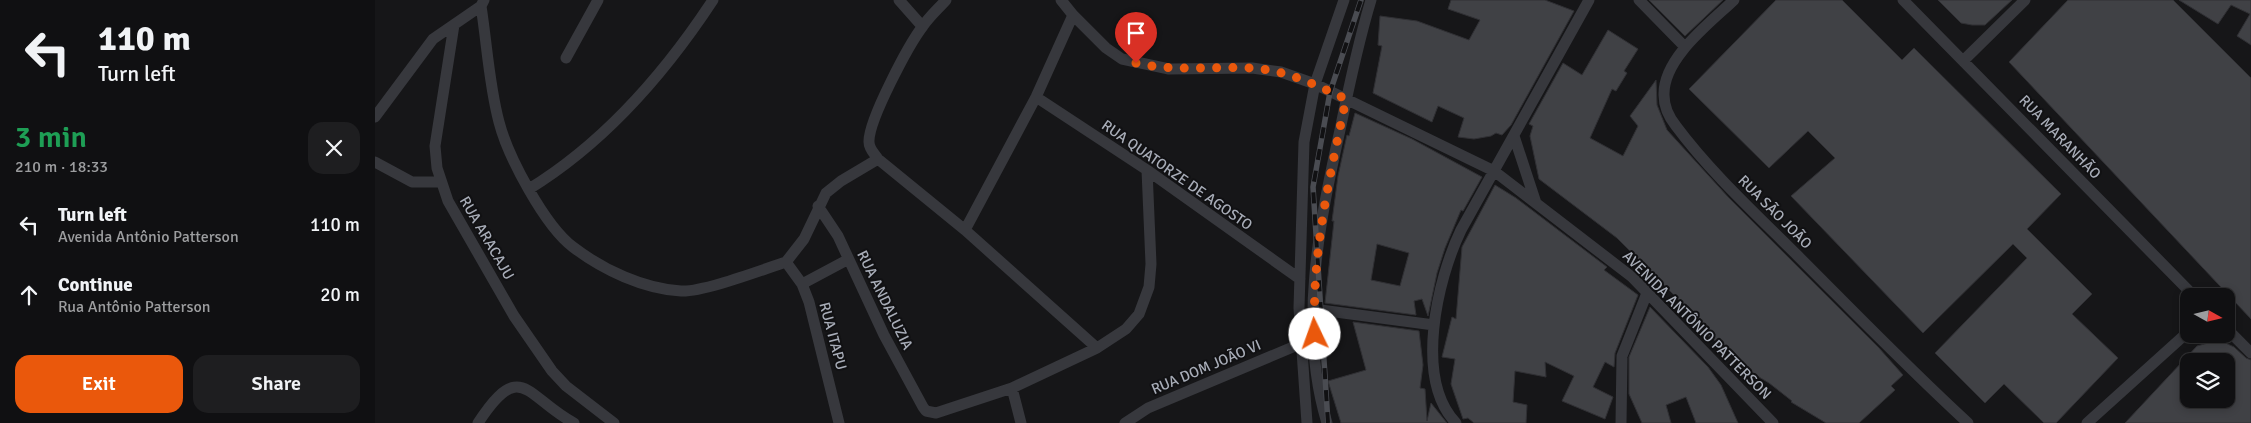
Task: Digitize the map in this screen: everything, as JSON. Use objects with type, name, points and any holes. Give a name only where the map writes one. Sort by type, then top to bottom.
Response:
[{"type":"street","points":[[567,58],[598,0]]},
{"type":"street","points":[[529,189],[560,170],[619,117],[671,61],[713,0]]},
{"type":"street","points":[[899,0],[922,26]]},
{"type":"street","points":[[946,0],[922,26],[901,63],[874,119],[869,141],[871,149],[878,159],[965,230],[1097,348]]},
{"type":"street","name":"AVENIDA ANTÔNIO PATTERSON","points":[[1061,0],[1073,15],[1106,48],[1122,59],[1169,69],[1253,68],[1281,72],[1315,84],[1494,171],[1615,264],[1647,293],[1773,423]]},
{"type":"street","points":[[1307,423],[1300,344],[1304,142],[1315,84],[1344,0]]},
{"type":"street","points":[[1327,423],[1317,380],[1313,308],[1323,214],[1357,49],[1371,0]]},
{"type":"street","points":[[1639,0],[1685,47]]},
{"type":"street","name":"RUA SÃO JOÃO","points":[[1734,0],[1685,47],[1673,64],[1665,82],[1665,108],[1675,125],[1722,180],[1924,383],[1969,423]]},
{"type":"street","name":"RUA MARANHÃO","points":[[1903,0],[2186,288]]},
{"type":"street","points":[[1964,60],[2025,0]]},
{"type":"street","points":[[1456,423],[1438,394],[1434,375],[1434,325],[1455,244],[1586,1]]},
{"type":"street","points":[[375,117],[433,39],[482,3],[499,121],[505,140],[529,189],[558,232],[573,247],[605,267],[641,283],[681,291],[698,289],[786,262],[804,239],[818,206],[826,193],[878,159]]},
{"type":"street","points":[[965,230],[983,200],[1036,97],[1073,15]]},
{"type":"street","name":"RUA ARACAJU","points":[[454,25],[435,146],[440,182],[448,201],[514,316],[552,371],[566,386],[615,423]]},
{"type":"street","name":"RUA QUATORZE DE AGOSTO","points":[[1036,97],[1147,170],[1300,279]]},
{"type":"street","points":[[1514,136],[1535,203]]},
{"type":"street","points":[[375,162],[412,182],[440,182]]},
{"type":"street","points":[[1021,423],[1012,388],[1097,348],[1126,329],[1139,314],[1149,287],[1151,264],[1147,170]]},
{"type":"street","name":"RUA ANDALUZIA","points":[[818,206],[837,236],[884,335],[926,411],[936,413],[1012,388]]},
{"type":"street","points":[[801,284],[847,260]]},
{"type":"street","name":"RUA ITAPU","points":[[786,262],[801,284],[809,302],[839,423]]},
{"type":"street","points":[[1621,423],[1622,356],[1647,293]]},
{"type":"street","points":[[1313,308],[1434,325]]},
{"type":"street","points":[[2235,337],[2251,352]]},
{"type":"street","points":[[2087,423],[2180,339]]},
{"type":"street","name":"RUA DOM JOÃO VI","points":[[1125,423],[1148,408],[1300,344]]},
{"type":"street","points":[[477,423],[487,409],[506,390],[518,386],[526,388],[560,415],[574,423]]},
{"type":"building","points":[[1451,0],[1545,0],[1574,11],[1511,125],[1502,135],[1496,133],[1491,136],[1474,139],[1458,137],[1464,118],[1438,106],[1432,122],[1373,93],[1382,46],[1378,45],[1380,16],[1417,21],[1469,40],[1480,20],[1448,9]]},
{"type":"building","points":[[1649,0],[1723,0],[1685,36]]},
{"type":"building","points":[[1776,0],[1842,0],[1902,60],[1914,48],[2061,194],[2027,229],[2092,294],[2072,314],[2118,358],[2056,423],[2044,423],[2004,384],[1985,403],[1935,353],[2027,258],[2013,244],[1923,333],[1791,196],[1835,158],[1808,131],[1769,168],[1689,89]]},
{"type":"building","points":[[1938,0],[2012,0],[1985,25],[1972,25],[1961,23]]},
{"type":"building","points":[[2068,0],[2173,0],[2251,78],[2251,319],[2235,302],[2235,288],[2222,288],[2009,62]]},
{"type":"building","points":[[2179,0],[2251,0],[2251,45],[2237,36],[2250,14],[2231,5],[2218,24]]},
{"type":"building","points":[[1608,30],[1638,49],[1624,71],[1627,73],[1616,91],[1612,89],[1590,138],[1623,156],[1638,126],[1630,116],[1656,80],[1657,105],[1667,130],[1729,198],[1879,348],[1903,375],[1891,386],[1895,390],[1859,423],[1826,423],[1791,402],[1769,383],[1749,371],[1725,348],[1706,334],[1707,332],[1673,294],[1617,238],[1539,179],[1530,136],[1533,126],[1529,124],[1563,63],[1582,75]]},
{"type":"building","points":[[1355,113],[1412,139],[1482,177],[1463,211],[1461,210],[1445,248],[1437,273],[1428,316],[1422,299],[1414,301],[1416,315],[1325,303],[1338,176],[1347,135],[1349,136]],"holes":[[[1377,244],[1409,253],[1400,286],[1371,280]]]},
{"type":"building","points":[[1495,185],[1516,198],[1607,267],[1604,270],[1638,295],[1615,353],[1614,367],[1605,362],[1593,387],[1613,397],[1605,419],[1562,401],[1574,376],[1545,362],[1546,377],[1515,371],[1513,402],[1527,405],[1526,423],[1474,423],[1468,418],[1463,419],[1451,384],[1455,359],[1442,357],[1452,317],[1456,319],[1462,247]]},
{"type":"building","points":[[1650,307],[1708,367],[1721,385],[1738,423],[1696,423],[1686,397],[1666,405],[1671,423],[1642,423],[1629,394],[1629,357]]},
{"type":"building","points":[[1353,322],[1419,331],[1423,365],[1420,388],[1425,389],[1427,421],[1431,403],[1447,423],[1341,423],[1328,381],[1366,370]]},
{"type":"building","points":[[2208,343],[2225,343],[2251,360],[2251,423],[2125,423],[2180,364],[2180,408],[2235,408],[2235,353],[2190,353],[2197,346]]},
{"type":"railway","points":[[1328,423],[1313,187],[1330,92],[1361,0]]},
{"type":"route","points":[[1136,63],[1169,69],[1253,68],[1281,72],[1315,84],[1346,99],[1329,181],[1317,255],[1313,308],[1315,334]]}]
